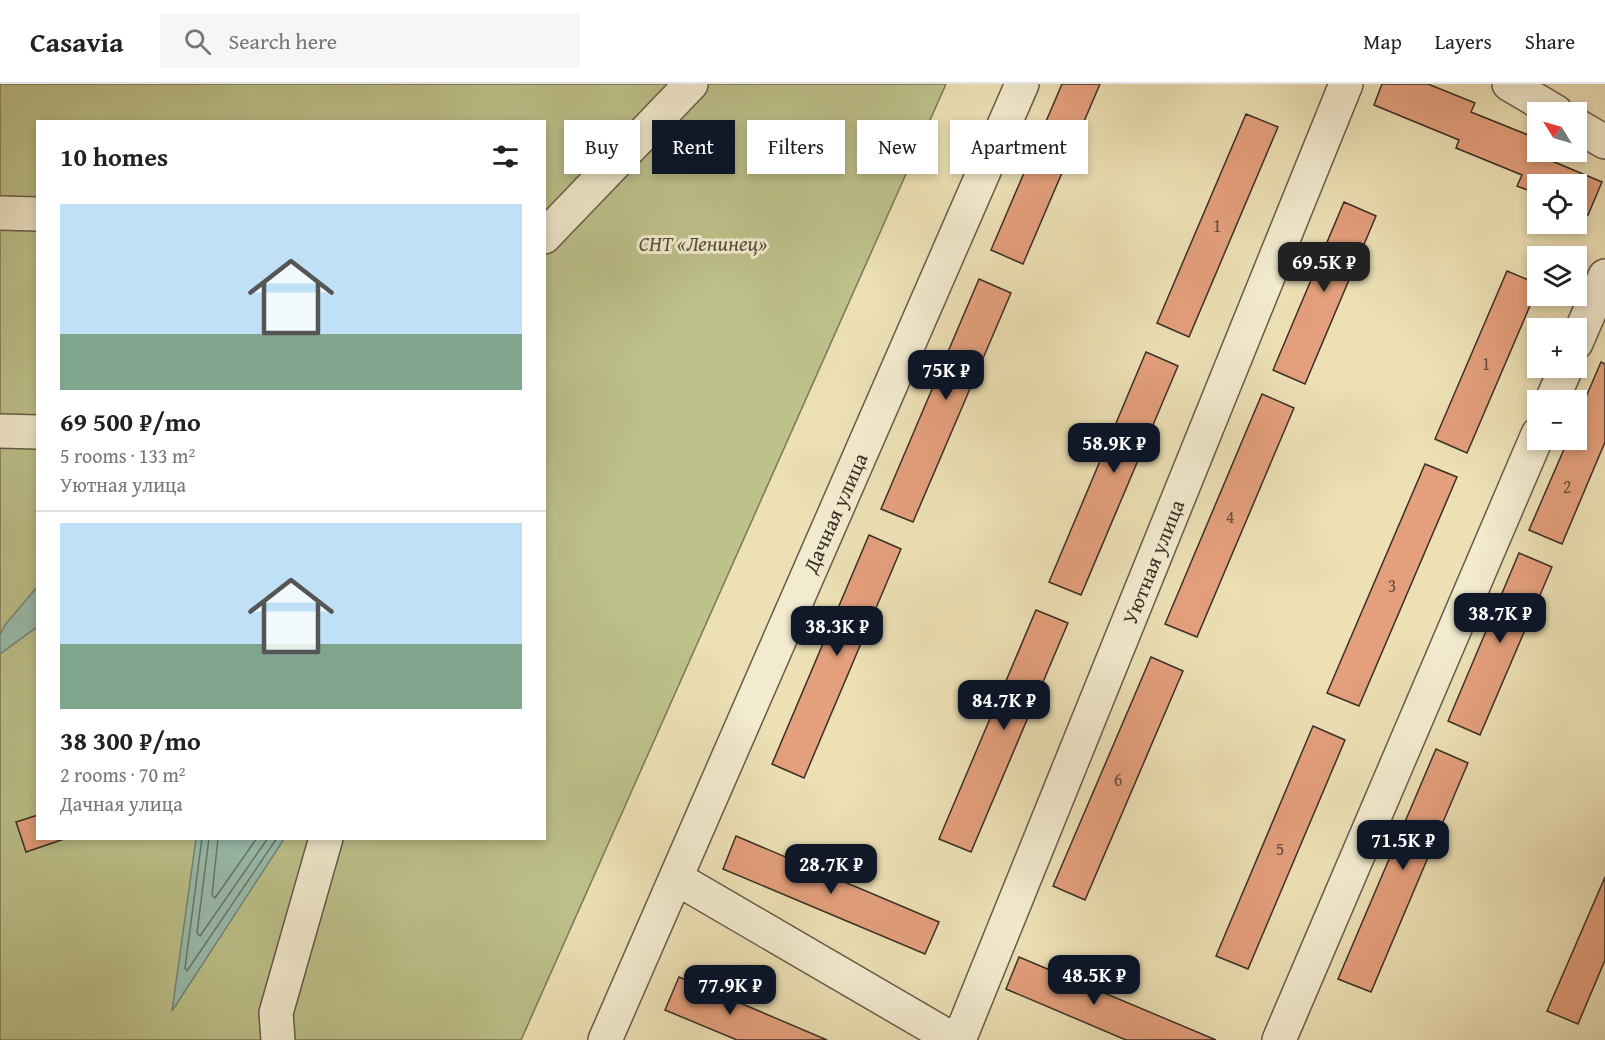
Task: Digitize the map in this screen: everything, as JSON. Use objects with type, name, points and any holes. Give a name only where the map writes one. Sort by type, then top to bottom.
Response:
[{"type":"street","points":[[546,235],[691,84]]},
{"type":"street","name":"Дачная улица","points":[[605,1040],[1022,84]]},
{"type":"street","name":"Уютная улица","points":[[959,1040],[1346,84]]},
{"type":"street","points":[[1509,84],[1539,102]]},
{"type":"street","points":[[1587,131],[1605,142]]},
{"type":"street","points":[[0,213],[36,214]]},
{"type":"street","points":[[1587,318],[1605,276]]},
{"type":"street","points":[[0,431],[36,432]]},
{"type":"street","points":[[1279,1040],[1531,450]]},
{"type":"street","points":[[278,1040],[276,1013],[325,840]]},
{"type":"street","points":[[676,878],[954,1040]]},
{"type":"green space","name":"СНТ «Ленинец»","points":[[0,84],[946,84],[930,120],[857,120],[857,174],[906,174],[521,1040],[0,1040]]},
{"type":"water","points":[[36,588],[36,628],[0,654],[0,635],[5,625]]},
{"type":"water","points":[[196,840],[283,840],[172,1011]]},
{"type":"building","points":[[1062,84],[1100,84],[1085,120],[1047,120]]},
{"type":"building","points":[[1382,84],[1428,84],[1475,103],[1471,112],[1527,135],[1527,162],[1554,162],[1583,174],[1527,174],[1527,190],[1517,186],[1522,175],[1456,148],[1459,140],[1374,105]]},
{"type":"building","points":[[1246,114],[1278,127],[1189,337],[1157,323]]},
{"type":"building","points":[[1024,174],[1062,174],[1023,264],[991,250]]},
{"type":"building","points":[[1587,176],[1602,182],[1587,215]]},
{"type":"building","points":[[1344,202],[1376,216],[1305,384],[1273,370]]},
{"type":"building","points":[[1507,271],[1527,279],[1527,306],[1530,306],[1467,453],[1435,439]]},
{"type":"building","points":[[979,279],[1011,293],[913,522],[881,509]]},
{"type":"building","points":[[1146,352],[1178,366],[1081,595],[1049,582]]},
{"type":"building","points":[[1601,362],[1605,364],[1605,442],[1562,544],[1529,530],[1564,450],[1587,450],[1587,394]]},
{"type":"building","points":[[1262,394],[1294,408],[1197,637],[1165,624]]},
{"type":"building","points":[[1425,464],[1457,477],[1359,706],[1327,693]]},
{"type":"building","points":[[869,535],[901,549],[804,778],[772,764]]},
{"type":"building","points":[[1519,553],[1552,567],[1480,735],[1448,721]]},
{"type":"building","points":[[1036,610],[1068,623],[971,852],[939,839]]},
{"type":"building","points":[[1151,657],[1183,671],[1085,900],[1053,886]]},
{"type":"building","points":[[1313,726],[1345,740],[1248,969],[1216,956]]},
{"type":"building","points":[[1436,749],[1468,763],[1371,992],[1338,979]]},
{"type":"building","points":[[36,816],[36,840],[61,840],[26,852],[16,822]]},
{"type":"building","points":[[736,836],[939,922],[925,954],[723,869]]},
{"type":"building","points":[[1605,877],[1605,960],[1578,1024],[1547,1011]]},
{"type":"building","points":[[1019,957],[1216,1040],[1126,1040],[1006,989]]},
{"type":"building","points":[[679,977],[827,1040],[737,1040],[665,1010]]}]
